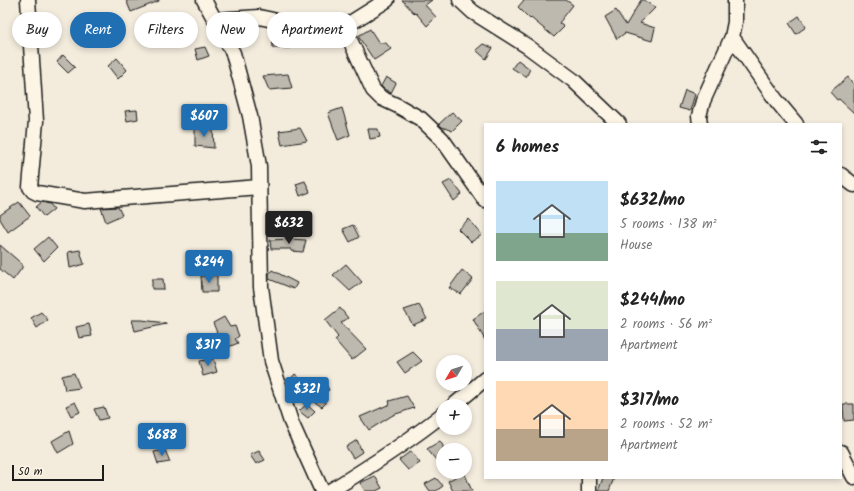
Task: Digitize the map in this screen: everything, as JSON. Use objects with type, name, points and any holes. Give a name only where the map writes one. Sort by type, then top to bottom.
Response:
[{"type":"street","points":[[28,0],[36,121],[30,187],[33,191],[37,194],[52,197],[85,201],[259,187]]},
{"type":"street","points":[[204,0],[211,12]]},
{"type":"street","points":[[357,19],[387,0]]},
{"type":"street","points":[[460,0],[473,12],[527,46],[572,80],[618,123]]},
{"type":"street","points":[[700,123],[699,116],[703,101],[732,37],[735,22],[735,0]]},
{"type":"street","points":[[732,37],[776,100],[795,123]]},
{"type":"street","points":[[230,48],[233,53],[250,116],[259,166],[261,287],[272,361],[291,422],[322,491]]},
{"type":"street","points":[[354,48],[373,90],[381,98],[421,119],[442,139],[484,199]]},
{"type":"street","points":[[842,176],[854,185]]},
{"type":"street","points":[[461,399],[484,380]]},
{"type":"street","points":[[330,491],[378,461],[424,430],[436,420]]},
{"type":"street","points":[[842,454],[854,477]]},
{"type":"street","points":[[589,479],[590,491]]},
{"type":"building","points":[[126,0],[159,0],[159,1],[131,12]]},
{"type":"building","points":[[402,0],[432,0],[425,5],[436,17],[427,26]]},
{"type":"building","points":[[524,0],[566,0],[573,5],[559,23],[564,27],[554,37],[531,18],[530,19],[518,7]]},
{"type":"building","points":[[641,0],[644,0],[655,8],[640,23],[655,28],[652,41],[625,33],[617,39],[605,17],[616,10],[626,25]]},
{"type":"building","points":[[799,16],[806,27],[796,34],[789,23]]},
{"type":"building","points":[[370,29],[379,43],[386,43],[391,49],[374,60],[358,36]]},
{"type":"building","points":[[483,44],[493,48],[486,59],[476,50]]},
{"type":"building","points":[[205,47],[209,56],[198,60],[195,49]]},
{"type":"building","points":[[63,55],[75,67],[68,73],[57,62]]},
{"type":"building","points":[[117,58],[127,70],[118,79],[108,66]]},
{"type":"building","points":[[518,60],[530,69],[526,77],[512,68]]},
{"type":"building","points":[[288,74],[292,88],[269,90],[263,76]]},
{"type":"building","points":[[386,77],[396,83],[391,93],[381,86]]},
{"type":"building","points":[[848,77],[854,85],[854,113],[839,99],[837,100],[830,92]]},
{"type":"building","points":[[685,90],[695,94],[690,111],[679,108]]},
{"type":"building","points":[[342,108],[350,135],[338,140],[328,113]]},
{"type":"building","points":[[137,110],[138,119],[127,121],[125,111]]},
{"type":"building","points":[[452,112],[462,121],[452,131],[442,127],[439,124]]},
{"type":"building","points":[[195,128],[213,129],[214,148],[195,146]]},
{"type":"building","points":[[300,128],[307,141],[282,145],[279,131]]},
{"type":"building","points":[[368,129],[378,129],[380,137],[370,139]]},
{"type":"building","points":[[451,180],[462,194],[454,201],[443,184]]},
{"type":"building","points":[[305,181],[310,192],[300,196],[296,184]]},
{"type":"building","points":[[19,202],[30,216],[8,232],[0,219],[0,215]]},
{"type":"building","points":[[42,202],[50,204],[54,209],[44,217],[36,207]]},
{"type":"building","points":[[118,207],[122,215],[106,222],[101,208]]},
{"type":"building","points":[[469,219],[482,235],[471,242],[458,229]]},
{"type":"building","points":[[353,225],[359,237],[350,242],[343,229]]},
{"type":"building","points":[[48,237],[57,248],[44,261],[34,249]]},
{"type":"building","points":[[270,240],[306,240],[303,252],[291,251],[291,249],[271,249]]},
{"type":"building","points":[[0,245],[22,264],[22,268],[13,280],[0,269]]},
{"type":"building","points":[[80,250],[84,264],[70,268],[68,252]]},
{"type":"building","points":[[346,264],[362,282],[350,291],[333,275]]},
{"type":"building","points":[[272,270],[297,283],[294,289],[269,279],[269,274]]},
{"type":"building","points":[[462,270],[473,279],[461,294],[449,288]]},
{"type":"building","points":[[217,275],[217,292],[202,292],[201,276]]},
{"type":"building","points":[[152,279],[163,279],[164,289],[152,289]]},
{"type":"building","points":[[419,305],[427,319],[413,325],[404,310]]},
{"type":"building","points":[[340,308],[348,318],[341,323],[366,349],[352,360],[335,340],[338,337],[325,320]]},
{"type":"building","points":[[41,312],[48,320],[37,328],[31,318]]},
{"type":"building","points":[[484,312],[484,338],[473,319]]},
{"type":"building","points":[[224,317],[230,327],[235,326],[239,336],[235,339],[238,343],[224,349],[213,323]]},
{"type":"building","points":[[132,320],[142,320],[166,324],[135,331]]},
{"type":"building","points":[[89,324],[92,336],[79,338],[76,327]]},
{"type":"building","points":[[413,352],[422,361],[405,373],[397,362]]},
{"type":"building","points":[[213,359],[217,372],[203,376],[199,361]]},
{"type":"building","points":[[74,373],[80,388],[65,390],[62,376]]},
{"type":"building","points":[[295,374],[308,386],[323,379],[329,390],[318,396],[326,403],[322,407],[287,383]]},
{"type":"building","points":[[407,396],[414,408],[393,415],[369,430],[360,417],[390,404],[389,401]]},
{"type":"building","points":[[75,402],[80,412],[71,416],[66,406]]},
{"type":"building","points":[[307,404],[315,411],[308,418],[299,411]]},
{"type":"building","points":[[843,404],[854,404],[854,420],[844,421]]},
{"type":"building","points":[[104,407],[108,418],[99,420],[94,409]]},
{"type":"building","points":[[69,431],[73,444],[58,453],[52,441]]},
{"type":"building","points":[[357,440],[362,452],[353,458],[346,447]]},
{"type":"building","points":[[436,443],[436,460],[427,449]]},
{"type":"building","points":[[165,450],[170,462],[158,464],[154,452]]},
{"type":"building","points":[[259,451],[265,460],[256,464],[250,455]]},
{"type":"building","points":[[411,451],[420,463],[408,470],[399,460]]},
{"type":"building","points":[[375,476],[382,488],[376,491],[365,491],[360,483]]},
{"type":"building","points":[[436,478],[443,486],[436,491],[430,491],[425,484]]},
{"type":"building","points":[[452,479],[467,479],[472,491],[453,491],[448,481]]},
{"type":"building","points":[[603,479],[614,479],[609,491],[598,491]]}]
